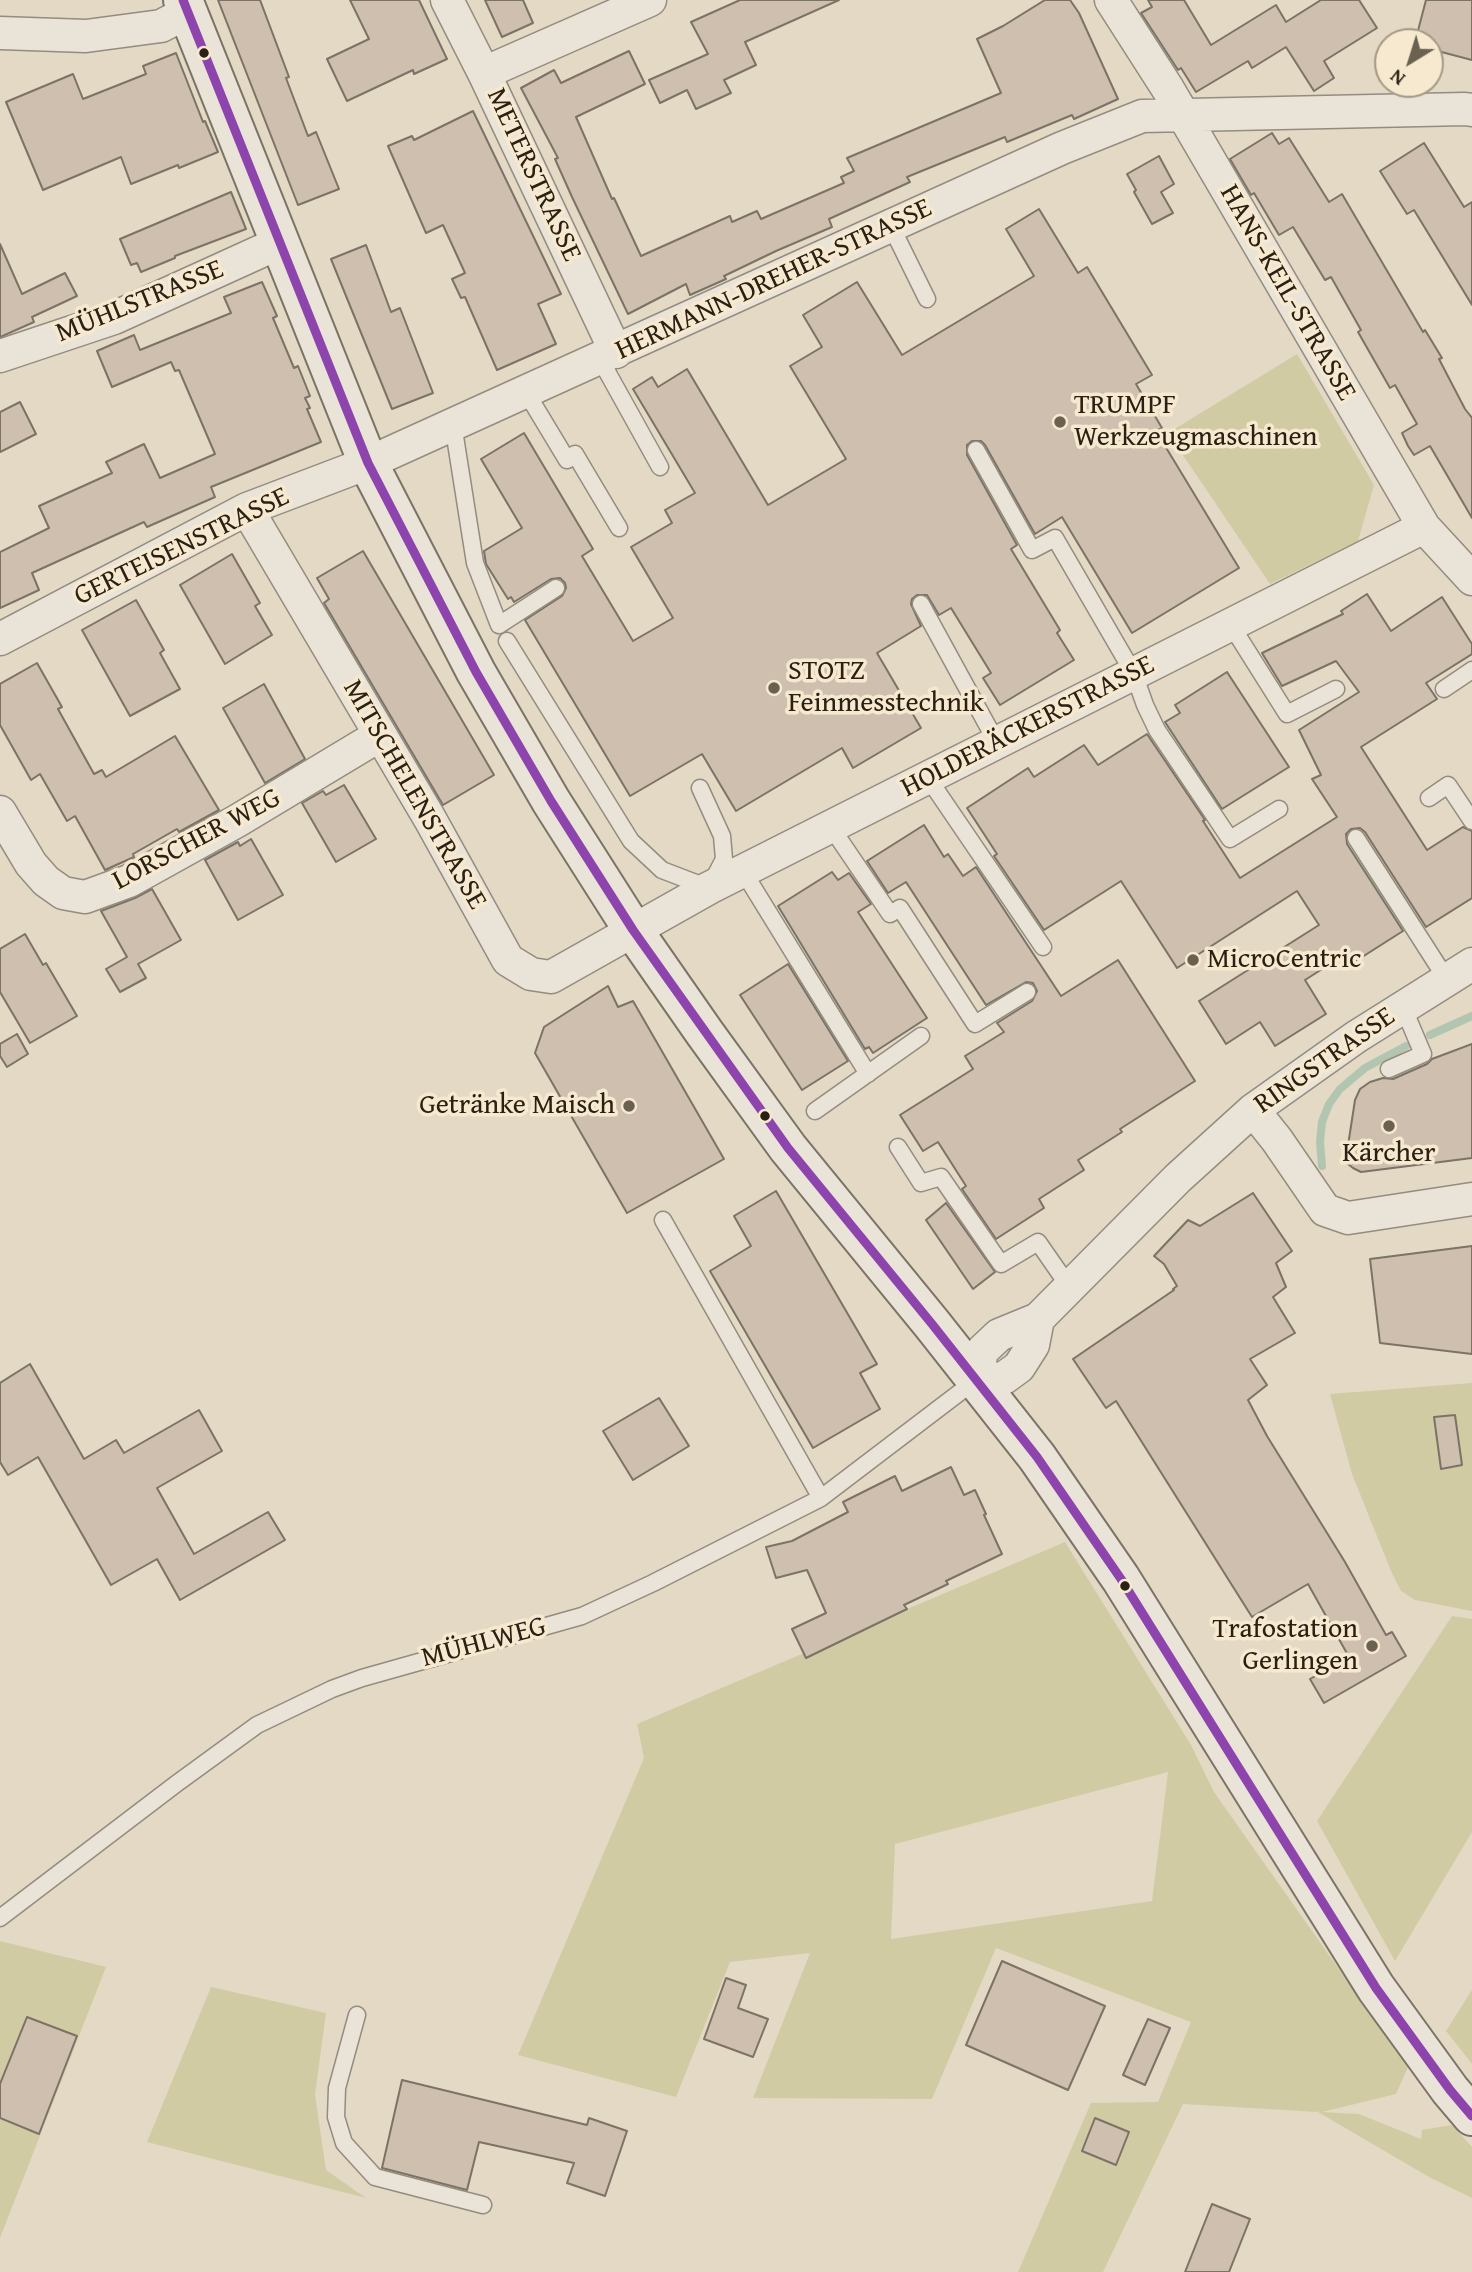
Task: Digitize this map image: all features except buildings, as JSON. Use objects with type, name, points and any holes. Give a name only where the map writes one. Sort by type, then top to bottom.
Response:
[{"type":"main road","points":[[186,6],[368,463],[475,672],[551,802],[633,930],[788,1148],[1037,1457],[1121,1579],[1376,1988],[1472,2116]]},
{"type":"street","name":"METERSTRASSE","points":[[447,0],[484,73],[608,355]]},
{"type":"street","points":[[484,73],[650,0]]},
{"type":"street","name":"HANS-KEIL-STRASSE","points":[[1111,0],[1184,116],[1424,527],[1472,579]]},
{"type":"street","points":[[0,33],[86,36],[161,26],[186,6]]},
{"type":"street","name":"HERMANN-DREHER-STRASSE","points":[[368,463],[1062,148],[1142,116],[1472,110]]},
{"type":"street","name":"MÜHLSTRASSE","points":[[0,356],[114,318],[279,243]]},
{"type":"street","name":"GERTEISENSTRASSE","points":[[0,639],[247,509],[368,463]]},
{"type":"street","name":"MITSCHELENSTRASSE","points":[[247,509],[430,819],[509,960],[531,974],[551,977],[633,930]]},
{"type":"street","name":"HOLDERÄCKERSTRASSE","points":[[633,930],[709,888],[1424,527]]},
{"type":"street","name":"LORSCHER WEG","points":[[0,812],[30,864],[46,881],[63,893],[85,897],[129,881],[237,821],[380,735]]},
{"type":"street","name":"RINGSTRASSE","points":[[976,1380],[982,1351],[999,1335],[1038,1320],[1178,1178],[1253,1110],[1356,1037],[1459,972]]},
{"type":"street","points":[[1253,1110],[1325,1210],[1348,1218],[1472,1199]]},
{"type":"lane","points":[[891,226],[927,299]]},
{"type":"lane","points":[[608,355],[660,467]]},
{"type":"lane","points":[[526,392],[567,460],[575,454],[619,528]]},
{"type":"lane","points":[[453,424],[475,563],[499,625],[556,588]]},
{"type":"lane","points":[[976,450],[1032,550],[1055,538],[1134,674],[1157,730],[1230,839],[1279,809]]},
{"type":"lane","points":[[921,604],[997,743]]},
{"type":"lane","points":[[1231,625],[1287,714],[1336,689]]},
{"type":"lane","points":[[508,640],[631,841],[662,870],[709,888],[724,859],[722,836],[700,788]]},
{"type":"lane","points":[[1444,689],[1472,670]]},
{"type":"lane","points":[[928,778],[1043,947]]},
{"type":"lane","points":[[1429,798],[1448,785],[1472,821]]},
{"type":"lane","points":[[831,827],[890,914],[900,908],[975,1024],[1027,992]]},
{"type":"lane","points":[[1356,838],[1459,972]]},
{"type":"lane","points":[[743,871],[868,1074]]},
{"type":"lane","points":[[1390,1069],[1423,1054],[1404,1007]]},
{"type":"lane","points":[[815,1111],[921,1036]]},
{"type":"lane","points":[[898,1147],[921,1183],[942,1177],[1001,1264],[1038,1242],[1070,1287]]},
{"type":"lane","points":[[663,1220],[821,1498]]},
{"type":"lane","name":"MÜHLWEG","points":[[0,1918],[257,1725],[332,1689],[371,1674],[582,1616],[665,1577],[821,1498],[976,1380]]},
{"type":"lane","points":[[357,2015],[337,2088],[336,2117],[344,2143],[375,2177],[483,2205]]},
{"type":"shaded area","points":[[1297,354],[1374,485],[1358,541],[1270,584],[1168,433]]},
{"type":"shaded area","points":[[1472,1383],[1472,1611],[1415,1600],[1401,1591],[1352,1474],[1330,1394]]},
{"type":"shaded area","points":[[1065,1542],[1191,1745],[1214,1792],[1408,2067],[1396,2094],[1322,2112],[1359,2114],[1421,2139],[1422,2130],[1452,2125],[1472,2147],[1472,2198],[1429,2177],[1318,2112],[1183,2104],[1103,2272],[1018,2272],[1091,2103],[1158,2102],[1191,2022],[996,1948],[932,2099],[753,2098],[810,1953],[730,1962],[676,2097],[518,2055],[644,1758],[637,1724]],"holes":[[[1168,1772],[1152,1901],[891,1939],[895,1844]]]},
{"type":"shaded area","points":[[1452,1616],[1472,1619],[1472,1832],[1395,1961],[1317,1821]]},
{"type":"shaded area","points":[[0,1941],[106,1967],[0,2238]]},
{"type":"shaded area","points":[[211,1987],[326,2013],[315,2095],[326,2170],[366,2198],[147,2142]]},
{"type":"shaded area","points":[[1472,1990],[1472,2064],[1446,2031]]},
{"type":"waterway","points":[[1430,1035],[1472,1016]]},
{"type":"waterway","points":[[1322,1166],[1322,1122],[1329,1104],[1340,1089],[1365,1068],[1406,1046]]},
{"type":"transit line","points":[[183,0],[368,463],[476,672],[551,801],[633,930],[788,1148],[1037,1457],[1121,1579],[1376,1988],[1472,2116]]},
{"type":"place","name":"TRUMPF Werkzeugmaschinen","points":[[1060,422]]},
{"type":"place","name":"STOTZ Feinmesstechnik","points":[[774,688]]},
{"type":"place","name":"MicroCentric","points":[[1193,960]]},
{"type":"place","name":"Getränke Maisch","points":[[629,1106]]},
{"type":"place","name":"Kärcher","points":[[1389,1126]]},
{"type":"place","name":"Trafostation Gerlingen","points":[[1372,1646]]}]
